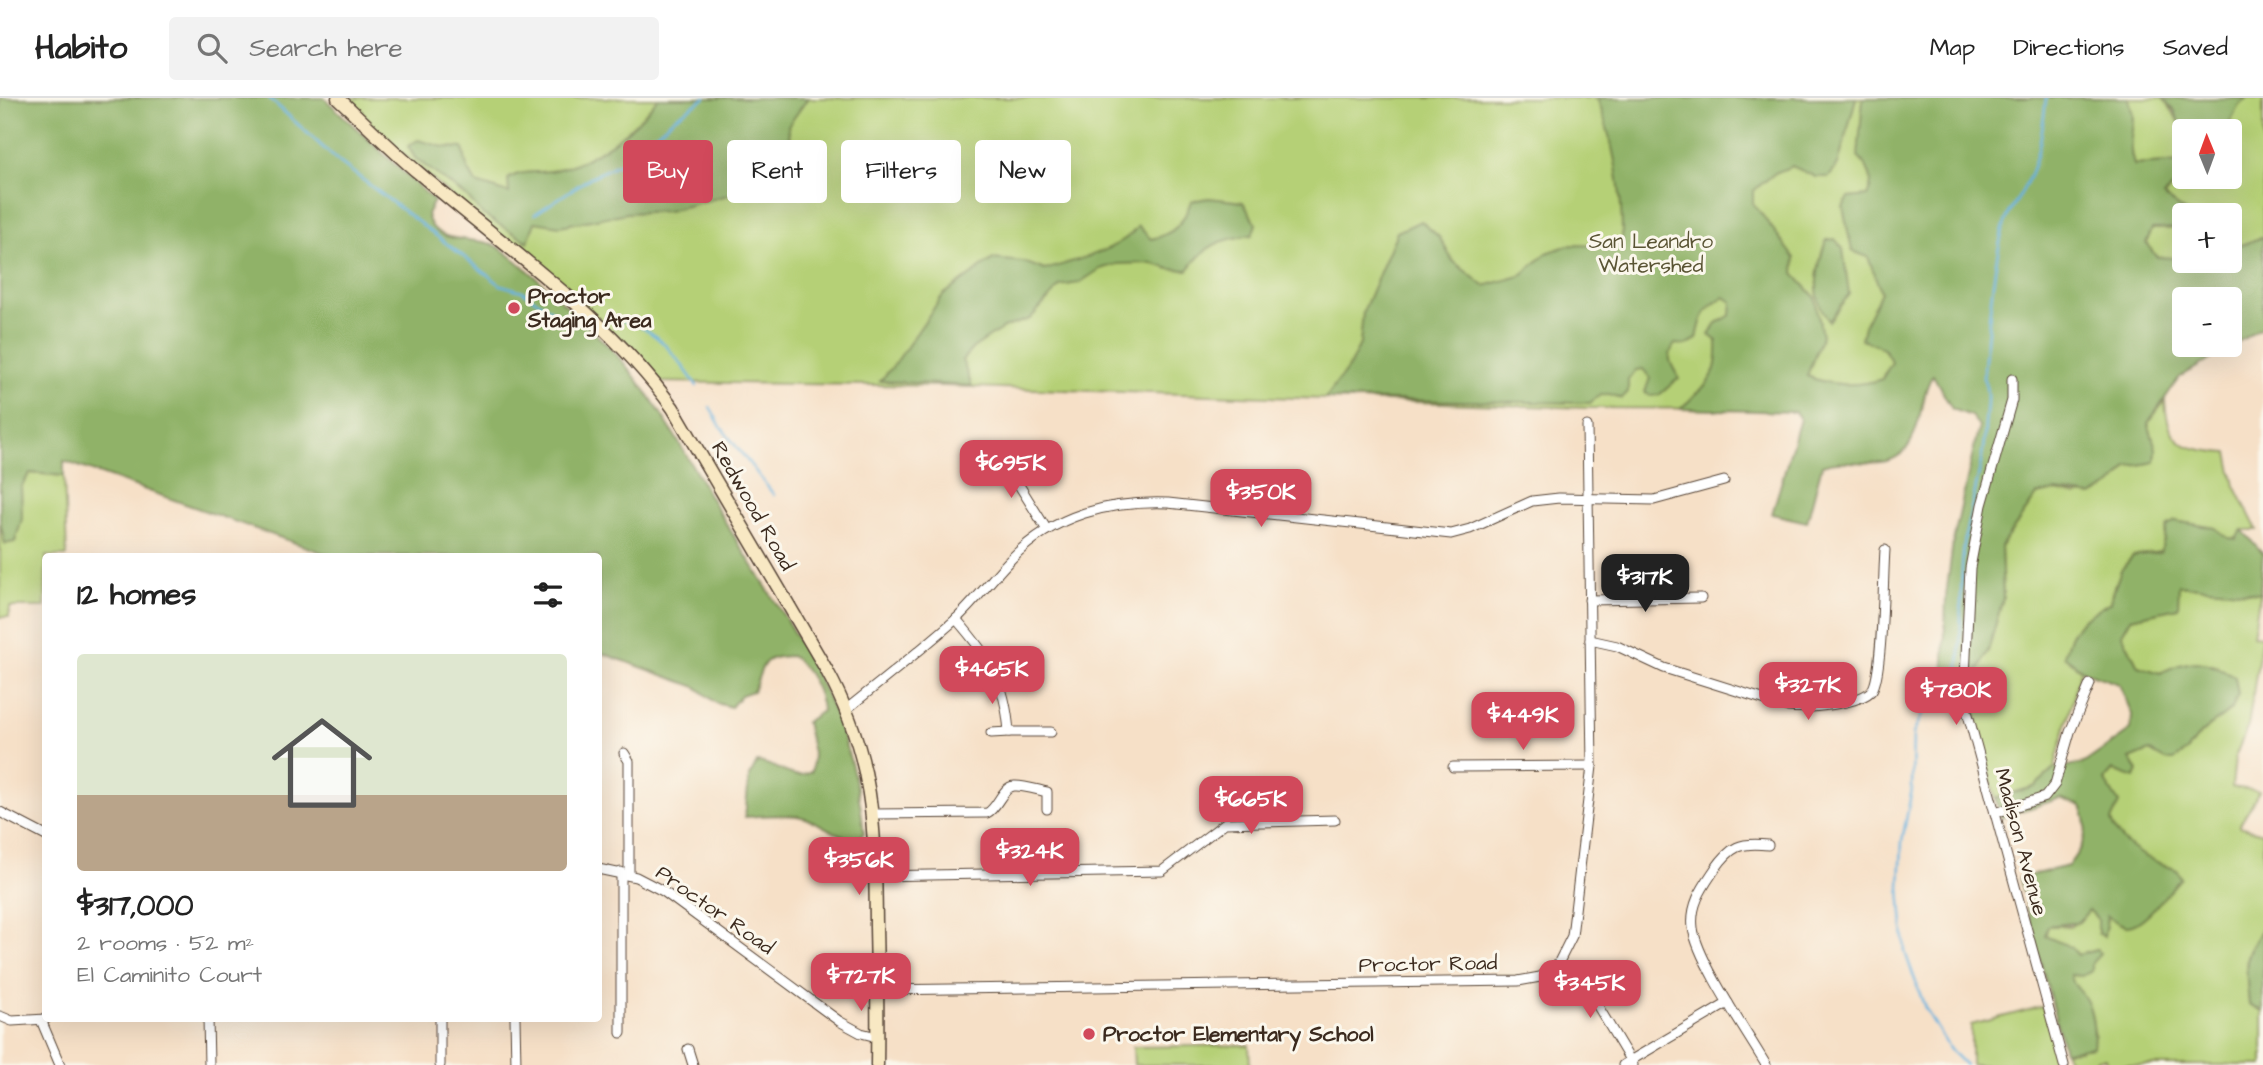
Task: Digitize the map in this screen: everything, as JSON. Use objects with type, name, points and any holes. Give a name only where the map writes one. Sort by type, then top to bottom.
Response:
[{"type":"main road","name":"Redwood Road","points":[[338,98],[418,173],[601,325],[654,382],[683,425],[848,709],[867,773],[872,814],[877,1065]]},
{"type":"street","name":"Madison Avenue","points":[[2012,379],[2012,400],[1982,505],[1970,568],[1964,649],[1964,700],[2064,1065]]},
{"type":"street","points":[[1587,426],[1592,766],[1572,936],[1557,966],[1596,1003],[1629,1064],[1728,1003]]},
{"type":"street","points":[[1010,459],[1014,477],[1047,530]]},
{"type":"street","points":[[848,709],[956,620],[1013,557],[1047,530],[1090,510],[1141,502],[1451,534],[1470,529],[1532,501],[1586,498],[1654,500],[1724,481]]},
{"type":"street","points":[[1590,640],[1617,646],[1664,668],[1788,707],[1800,708],[1861,699],[1876,682],[1885,550]]},
{"type":"street","points":[[1589,600],[1701,598]]},
{"type":"street","points":[[956,620],[980,646],[999,676],[1007,707],[1009,732]]},
{"type":"street","points":[[1995,813],[2045,796],[2055,784],[2070,732],[2090,684]]},
{"type":"street","points":[[991,733],[1051,732]]},
{"type":"street","points":[[621,1033],[629,761],[624,753]]},
{"type":"street","points":[[1453,767],[1592,766]]},
{"type":"street","points":[[872,814],[987,813],[994,808],[1007,788],[1014,786],[1047,792],[1047,809]]},
{"type":"street","points":[[0,812],[42,834]]},
{"type":"street","points":[[875,876],[1161,871],[1225,823],[1335,820]]},
{"type":"street","points":[[1766,1065],[1728,1003],[1699,947],[1693,928],[1699,893],[1728,849],[1738,844],[1768,845]]},
{"type":"street","name":"Proctor Road","points":[[602,870],[625,873],[663,891],[839,1021],[861,1033],[877,1037]]},
{"type":"street","name":"Proctor Road","points":[[877,990],[1518,981],[1541,977],[1557,966]]},
{"type":"street","points":[[0,1016],[12,1021],[42,1019]]},
{"type":"street","points":[[45,1022],[60,1065]]},
{"type":"street","points":[[208,1022],[209,1065]]},
{"type":"street","points":[[440,1022],[440,1065]]},
{"type":"street","points":[[515,1022],[516,1065]]},
{"type":"street","points":[[688,1049],[692,1065]]},
{"type":"green space","points":[[0,98],[324,98],[434,201],[427,214],[431,225],[438,232],[457,239],[489,243],[524,266],[601,339],[647,393],[784,615],[827,696],[844,738],[856,784],[864,833],[860,837],[843,836],[797,816],[745,817],[749,778],[757,762],[798,775],[812,771],[813,753],[806,722],[822,711],[812,680],[791,656],[772,658],[764,664],[753,691],[741,695],[731,707],[716,703],[696,687],[602,653],[602,553],[324,553],[64,461],[64,476],[30,473],[21,487],[22,519],[15,542],[5,544],[0,521]]},
{"type":"green space","name":"San Leandro Watershed","points":[[338,98],[1981,98],[1922,410],[1589,408],[943,386],[654,382],[601,325]]},
{"type":"green space","points":[[658,98],[808,98],[788,126],[790,140],[727,140],[727,195],[713,199],[713,140],[623,140],[623,203],[698,203],[668,211],[627,213],[560,226],[535,222],[528,242],[482,214],[468,198],[415,158],[408,146],[418,140],[444,147],[463,148],[467,167],[476,183],[509,193],[508,179],[513,176],[555,170],[585,159],[612,143]]},
{"type":"green space","points":[[1597,98],[1856,98],[1838,165],[1829,177],[1816,177],[1792,166],[1775,173],[1753,191],[1753,203],[1795,258],[1794,274],[1815,297],[1822,336],[1807,376],[1825,382],[1863,383],[1882,379],[1892,362],[1883,348],[1861,339],[1864,326],[1881,292],[1868,257],[1852,251],[1843,207],[1849,198],[1867,196],[1871,185],[1868,170],[1858,157],[1863,98],[2128,98],[2133,116],[2131,155],[2134,165],[2172,163],[2172,188],[2163,196],[2173,203],[2172,228],[2152,229],[2146,243],[2157,257],[2172,258],[2172,273],[2242,273],[2242,245],[2263,237],[2263,327],[2242,340],[2242,287],[2172,287],[2172,357],[2214,357],[2179,378],[2148,423],[2156,449],[2155,462],[2128,467],[2112,485],[2092,496],[2056,491],[2037,495],[2001,546],[2003,598],[1988,651],[1970,688],[1943,693],[1946,596],[1953,542],[1979,426],[1971,416],[1952,409],[1933,375],[1927,386],[1917,426],[1906,450],[1895,458],[1881,462],[1837,462],[1822,465],[1807,522],[1772,514],[1800,419],[1795,412],[1681,409],[1704,387],[1713,374],[1717,341],[1709,335],[1717,323],[1731,315],[1732,302],[1724,297],[1704,314],[1697,339],[1686,345],[1675,344],[1670,357],[1679,378],[1659,395],[1651,396],[1645,392],[1650,378],[1643,369],[1636,370],[1628,380],[1628,392],[1621,399],[1605,394],[1590,403],[1325,399],[1350,365],[1360,344],[1363,312],[1397,232],[1421,221],[1439,237],[1453,261],[1484,286],[1520,276],[1547,253],[1569,245],[1622,246],[1617,171]]},
{"type":"green space","points":[[2128,98],[2163,98],[2177,119],[2172,119],[2172,163],[2134,165],[2131,155],[2131,108]]},
{"type":"green space","points":[[2248,98],[2263,98],[2263,237],[2242,245],[2242,203],[2173,203],[2163,196],[2172,188],[2242,189],[2242,119],[2231,119],[2239,105]]},
{"type":"green space","points":[[2248,98],[2239,105],[2231,119],[2178,119],[2175,111],[2163,99]]},
{"type":"green space","points":[[1209,198],[1243,202],[1256,224],[1252,235],[1215,245],[1194,261],[1188,270],[1170,269],[1151,263],[1117,264],[1100,269],[1079,283],[1060,286],[1030,319],[1003,328],[973,348],[962,360],[972,386],[880,381],[943,295],[993,259],[1024,262],[1045,270],[1108,249],[1130,235],[1138,226],[1151,239],[1166,234],[1181,222],[1191,201]]},
{"type":"green space","points":[[2172,228],[2172,258],[2157,258],[2146,243],[2152,229]]},
{"type":"green space","points":[[1835,239],[1843,249],[1849,294],[1829,321],[1819,302],[1817,282],[1826,240]]},
{"type":"green space","points":[[2165,401],[2170,428],[2182,443],[2201,450],[2228,453],[2235,486],[2257,530],[2242,530],[2236,539],[2228,538],[2215,528],[2175,521],[2167,527],[2161,552],[2133,556],[2121,570],[2110,602],[2083,619],[2071,635],[2064,656],[2081,670],[2054,769],[2034,787],[1995,798],[1970,688],[1988,651],[2003,598],[2001,546],[2037,495],[2056,491],[2077,496],[2112,485],[2128,467],[2155,462],[2156,449],[2148,423]]},
{"type":"green space","points":[[30,473],[64,476],[67,553],[42,553],[42,607],[10,607],[9,617],[0,617],[0,521],[5,543],[22,519],[21,487]]},
{"type":"green space","points":[[2175,521],[2215,528],[2228,538],[2236,539],[2242,530],[2263,553],[2260,593],[2179,585],[2178,608],[2131,618],[2122,634],[2138,666],[2160,673],[2190,662],[2206,664],[2235,677],[2238,694],[2232,709],[2201,733],[2187,751],[2174,760],[2165,760],[2149,751],[2130,759],[2138,771],[2135,778],[2113,770],[2104,780],[2119,803],[2111,821],[2122,839],[2148,858],[2177,870],[2181,878],[2148,914],[2133,925],[2124,925],[2107,916],[2104,937],[2098,933],[2098,919],[2089,910],[2079,922],[2048,926],[2045,936],[2071,947],[2078,955],[2096,950],[2100,953],[2092,963],[2092,971],[2081,976],[2071,975],[2091,1013],[2093,1047],[2064,1051],[2019,878],[2068,866],[2084,838],[2084,815],[2081,806],[2060,798],[2001,818],[1995,798],[2034,787],[2054,769],[2084,763],[2131,730],[2132,714],[2119,684],[2085,672],[2064,656],[2071,635],[2083,619],[2110,602],[2121,570],[2133,556],[2161,552],[2167,527]]},
{"type":"green space","points":[[2178,585],[2260,593],[2253,635],[2262,636],[2248,726],[2235,757],[2232,787],[2259,791],[2239,826],[2263,833],[2263,922],[2248,953],[2246,970],[2249,1004],[2263,1011],[2263,1065],[2108,1065],[2106,1058],[2097,1059],[2091,1065],[2069,1062],[2064,1051],[2080,1050],[2095,1035],[2087,1005],[2073,985],[2070,974],[2092,963],[2096,950],[2078,955],[2045,936],[2048,926],[2070,926],[2089,910],[2098,919],[2098,933],[2106,926],[2107,915],[2124,926],[2142,917],[2157,904],[2169,888],[2177,870],[2138,852],[2114,832],[2110,797],[2104,780],[2113,770],[2121,772],[2130,759],[2149,751],[2165,760],[2187,751],[2201,733],[2232,709],[2219,667],[2189,663],[2160,673],[2138,666],[2122,634],[2131,618],[2178,608]]},
{"type":"green space","points":[[2263,920],[2263,1011],[2249,1004],[2247,970],[2249,952]]},
{"type":"green space","points":[[2044,1006],[2060,1065],[1971,1065],[1971,1025]]},
{"type":"green space","points":[[1249,1045],[1250,1065],[1134,1065],[1133,1047]]},
{"type":"waterway","points":[[269,98],[338,161],[501,285],[522,291],[564,319]]},
{"type":"waterway","points":[[535,214],[591,177],[621,163],[674,118],[705,98]]},
{"type":"waterway","points":[[1965,1065],[1950,1050],[1925,1008],[1905,952],[1900,888],[1902,841],[1912,789],[1913,734],[1924,710],[1956,689],[1963,552],[1984,439],[1987,395],[1983,378],[1996,266],[2005,223],[2034,165],[2046,98]]},
{"type":"waterway","points":[[613,320],[640,326],[651,333],[672,352],[697,386]]},
{"type":"waterway","points":[[710,407],[721,427],[774,495]]},
{"type":"place","name":"Proctor Staging Area","points":[[514,308]]},
{"type":"place","name":"Proctor Elementary School","points":[[1089,1034]]}]
